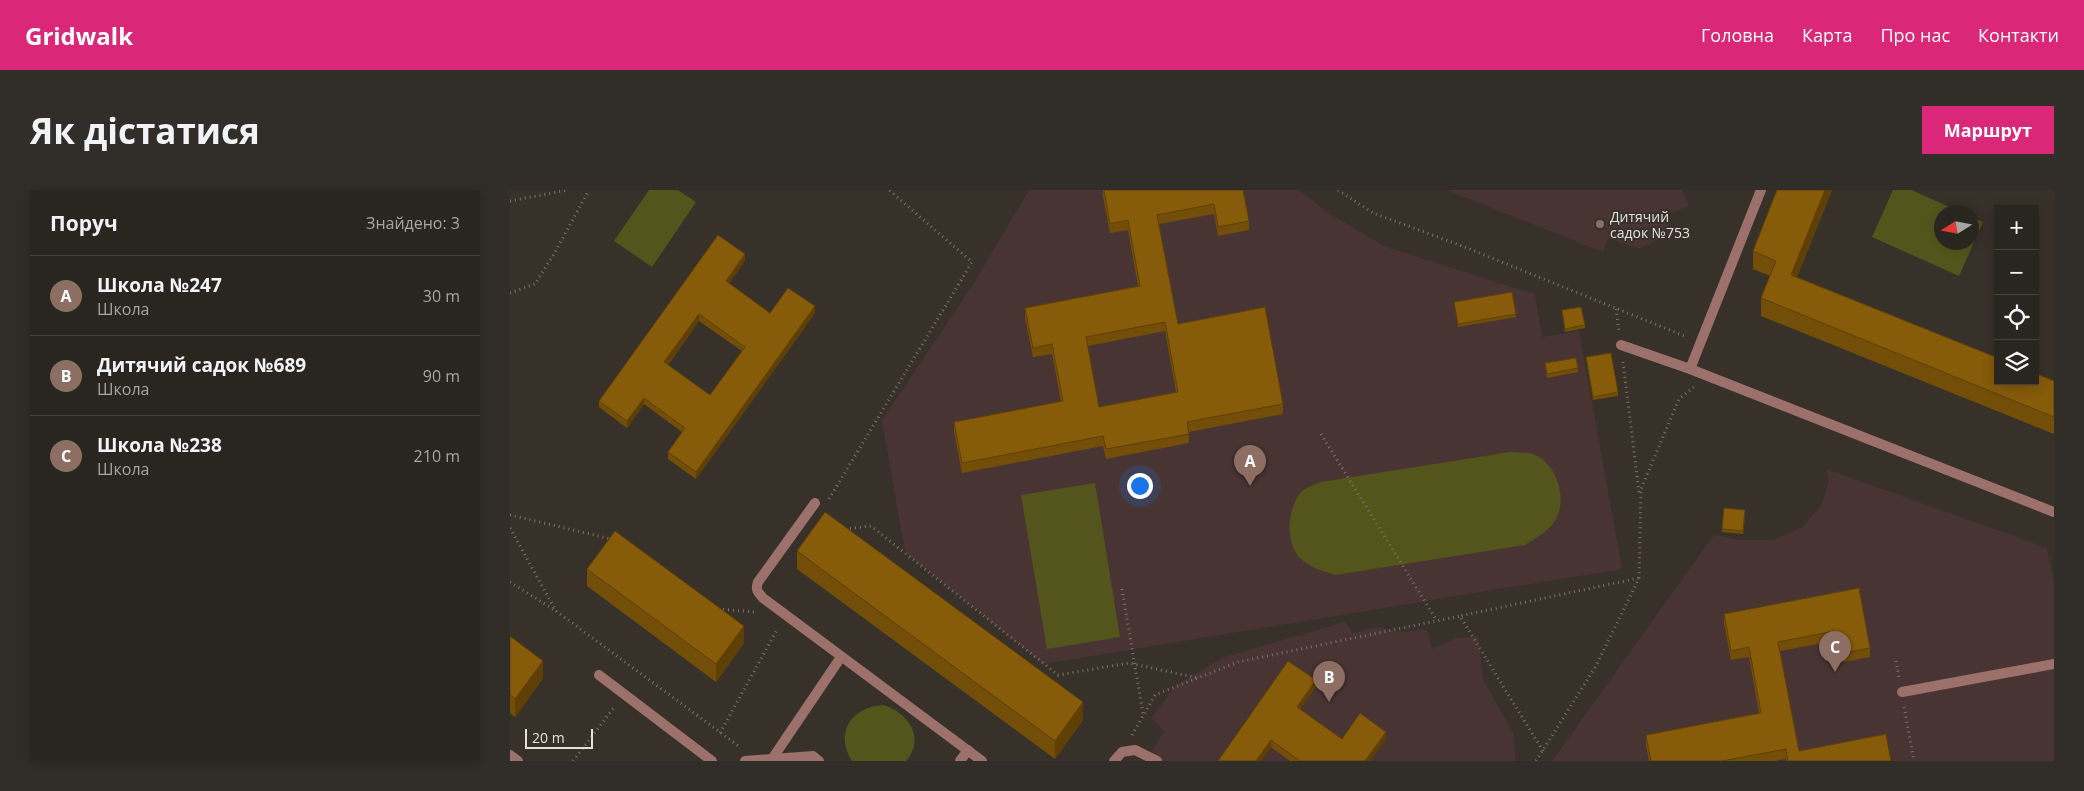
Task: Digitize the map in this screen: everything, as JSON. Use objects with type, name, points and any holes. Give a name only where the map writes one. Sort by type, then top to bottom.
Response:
[{"type":"lane","points":[[1690,369],[1761,190]]},
{"type":"lane","points":[[1620,344],[1690,369],[2054,512]]},
{"type":"lane","points":[[815,503],[758,582],[756,587],[763,598],[982,761]]},
{"type":"lane","points":[[772,759],[841,656]]},
{"type":"lane","points":[[1902,692],[2054,664]]},
{"type":"lane","points":[[599,675],[712,761]]},
{"type":"lane","points":[[960,761],[968,750]]},
{"type":"lane","points":[[1114,761],[1122,752],[1135,750],[1157,761]]},
{"type":"lane","points":[[510,755],[518,761]]},
{"type":"lane","points":[[745,761],[813,756],[819,761]]},
{"type":"path","points":[[510,201],[568,190]]},
{"type":"path","points":[[510,293],[535,284],[554,254],[589,190]]},
{"type":"path","points":[[828,500],[972,262],[888,190]]},
{"type":"path","points":[[1338,190],[1373,213],[1462,246],[1700,343]]},
{"type":"path","points":[[1616,309],[1641,505]]},
{"type":"path","points":[[1536,761],[1596,666],[1638,578],[1641,489],[1679,399],[1700,382]]},
{"type":"path","points":[[1321,434],[1437,621]]},
{"type":"path","points":[[510,514],[614,540]]},
{"type":"path","points":[[844,530],[871,526],[1058,675],[1129,663],[1198,678]]},
{"type":"path","points":[[510,528],[556,611]]},
{"type":"path","points":[[1122,752],[1155,695],[1238,662],[1638,578]]},
{"type":"path","points":[[510,582],[556,611],[756,760]]},
{"type":"path","points":[[1122,589],[1143,715]]},
{"type":"path","points":[[710,608],[757,612]]},
{"type":"path","points":[[720,733],[786,615]]},
{"type":"path","points":[[1460,616],[1543,751]]},
{"type":"path","points":[[1896,661],[1914,761]]},
{"type":"path","points":[[573,761],[624,694]]},
{"type":"shaded area","points":[[649,190],[678,190],[696,202],[652,267],[614,241]]},
{"type":"shaded area","points":[[1029,190],[1299,190],[1327,212],[1386,247],[1535,294],[1542,337],[1579,331],[1622,569],[1043,664],[905,552],[882,420],[975,281]]},
{"type":"shaded area","name":"Дитячий садок №753","points":[[1447,190],[1682,190],[1689,206],[1662,216],[1671,233],[1639,249],[1608,238],[1603,252]]},
{"type":"shaded area","points":[[1893,190],[1911,190],[1945,205],[1934,205],[1934,250],[1971,250],[1959,276],[1872,237]]},
{"type":"shaded area","points":[[1979,220],[1983,222],[1979,231]]},
{"type":"shaded area","points":[[1510,452],[1531,453],[1541,458],[1553,472],[1560,490],[1560,509],[1554,522],[1543,533],[1525,545],[1335,575],[1308,564],[1295,551],[1290,535],[1290,517],[1292,508],[1300,493],[1309,487],[1321,482]]},
{"type":"shaded area","points":[[1826,469],[2047,548],[2054,583],[2054,761],[1552,761],[1714,535],[1740,540],[1773,540],[1801,528],[1822,504],[1829,480]]},
{"type":"shaded area","points":[[1095,483],[1120,637],[1047,649],[1021,495]]},
{"type":"shaded area","points":[[1345,622],[1353,633],[1377,627],[1403,632],[1427,629],[1432,649],[1456,638],[1478,636],[1483,679],[1513,733],[1516,761],[1146,761],[1164,731],[1151,718],[1176,685],[1224,657]]},
{"type":"shaded area","points":[[883,705],[900,713],[907,720],[914,735],[912,752],[906,761],[852,761],[845,741],[845,732],[849,723],[854,716],[862,711]]},
{"type":"building","points":[[1104,190],[1243,190],[1249,221],[1218,227],[1214,204],[1157,215],[1178,324],[1265,307],[1283,404],[1187,422],[1189,434],[1106,449],[1103,436],[962,463],[954,422],[1063,401],[1052,344],[1033,348],[1025,308],[1140,286],[1128,220],[1110,224]],"holes":[[[1165,322],[1178,392],[1099,407],[1086,337]]]},
{"type":"building","points":[[1777,190],[1825,190],[1791,275],[1994,356],[1994,385],[2039,385],[2039,375],[2054,381],[2054,417],[1761,298],[1776,261],[1753,251]]},
{"type":"building","points":[[718,235],[745,254],[726,281],[770,313],[788,288],[815,306],[696,472],[668,452],[685,428],[644,398],[627,421],[599,401]],"holes":[[[699,314],[745,347],[710,395],[664,362]]]},
{"type":"building","points":[[1512,292],[1516,314],[1458,324],[1454,302]]},
{"type":"building","points":[[1581,307],[1585,325],[1565,329],[1562,310]]},
{"type":"building","points":[[1611,353],[1618,392],[1593,397],[1586,357]]},
{"type":"building","points":[[1576,358],[1578,368],[1547,374],[1545,363]]},
{"type":"building","points":[[1724,508],[1745,510],[1743,531],[1722,529]]},
{"type":"building","points":[[825,512],[1083,702],[1055,741],[797,551]]},
{"type":"building","points":[[615,531],[744,626],[716,664],[587,569]]},
{"type":"building","points":[[1859,588],[1870,648],[1839,654],[1835,631],[1778,642],[1799,751],[1886,734],[1891,761],[1788,761],[1786,749],[1722,761],[1651,761],[1646,735],[1761,713],[1749,647],[1731,651],[1724,614]]},
{"type":"building","points":[[510,636],[543,661],[515,699],[510,695]]},
{"type":"building","points":[[1288,661],[1316,680],[1297,707],[1342,739],[1360,713],[1386,732],[1365,761],[1300,761],[1271,740],[1256,761],[1218,761]]},
{"type":"place","name":"Дитячий садок №753","points":[[1600,224]]},
{"type":"place","name":"Школа №247","points":[[1250,486]]},
{"type":"place","name":"Школа №238","points":[[1835,672]]},
{"type":"place","name":"Дитячий садок №689","points":[[1329,702]]}]
